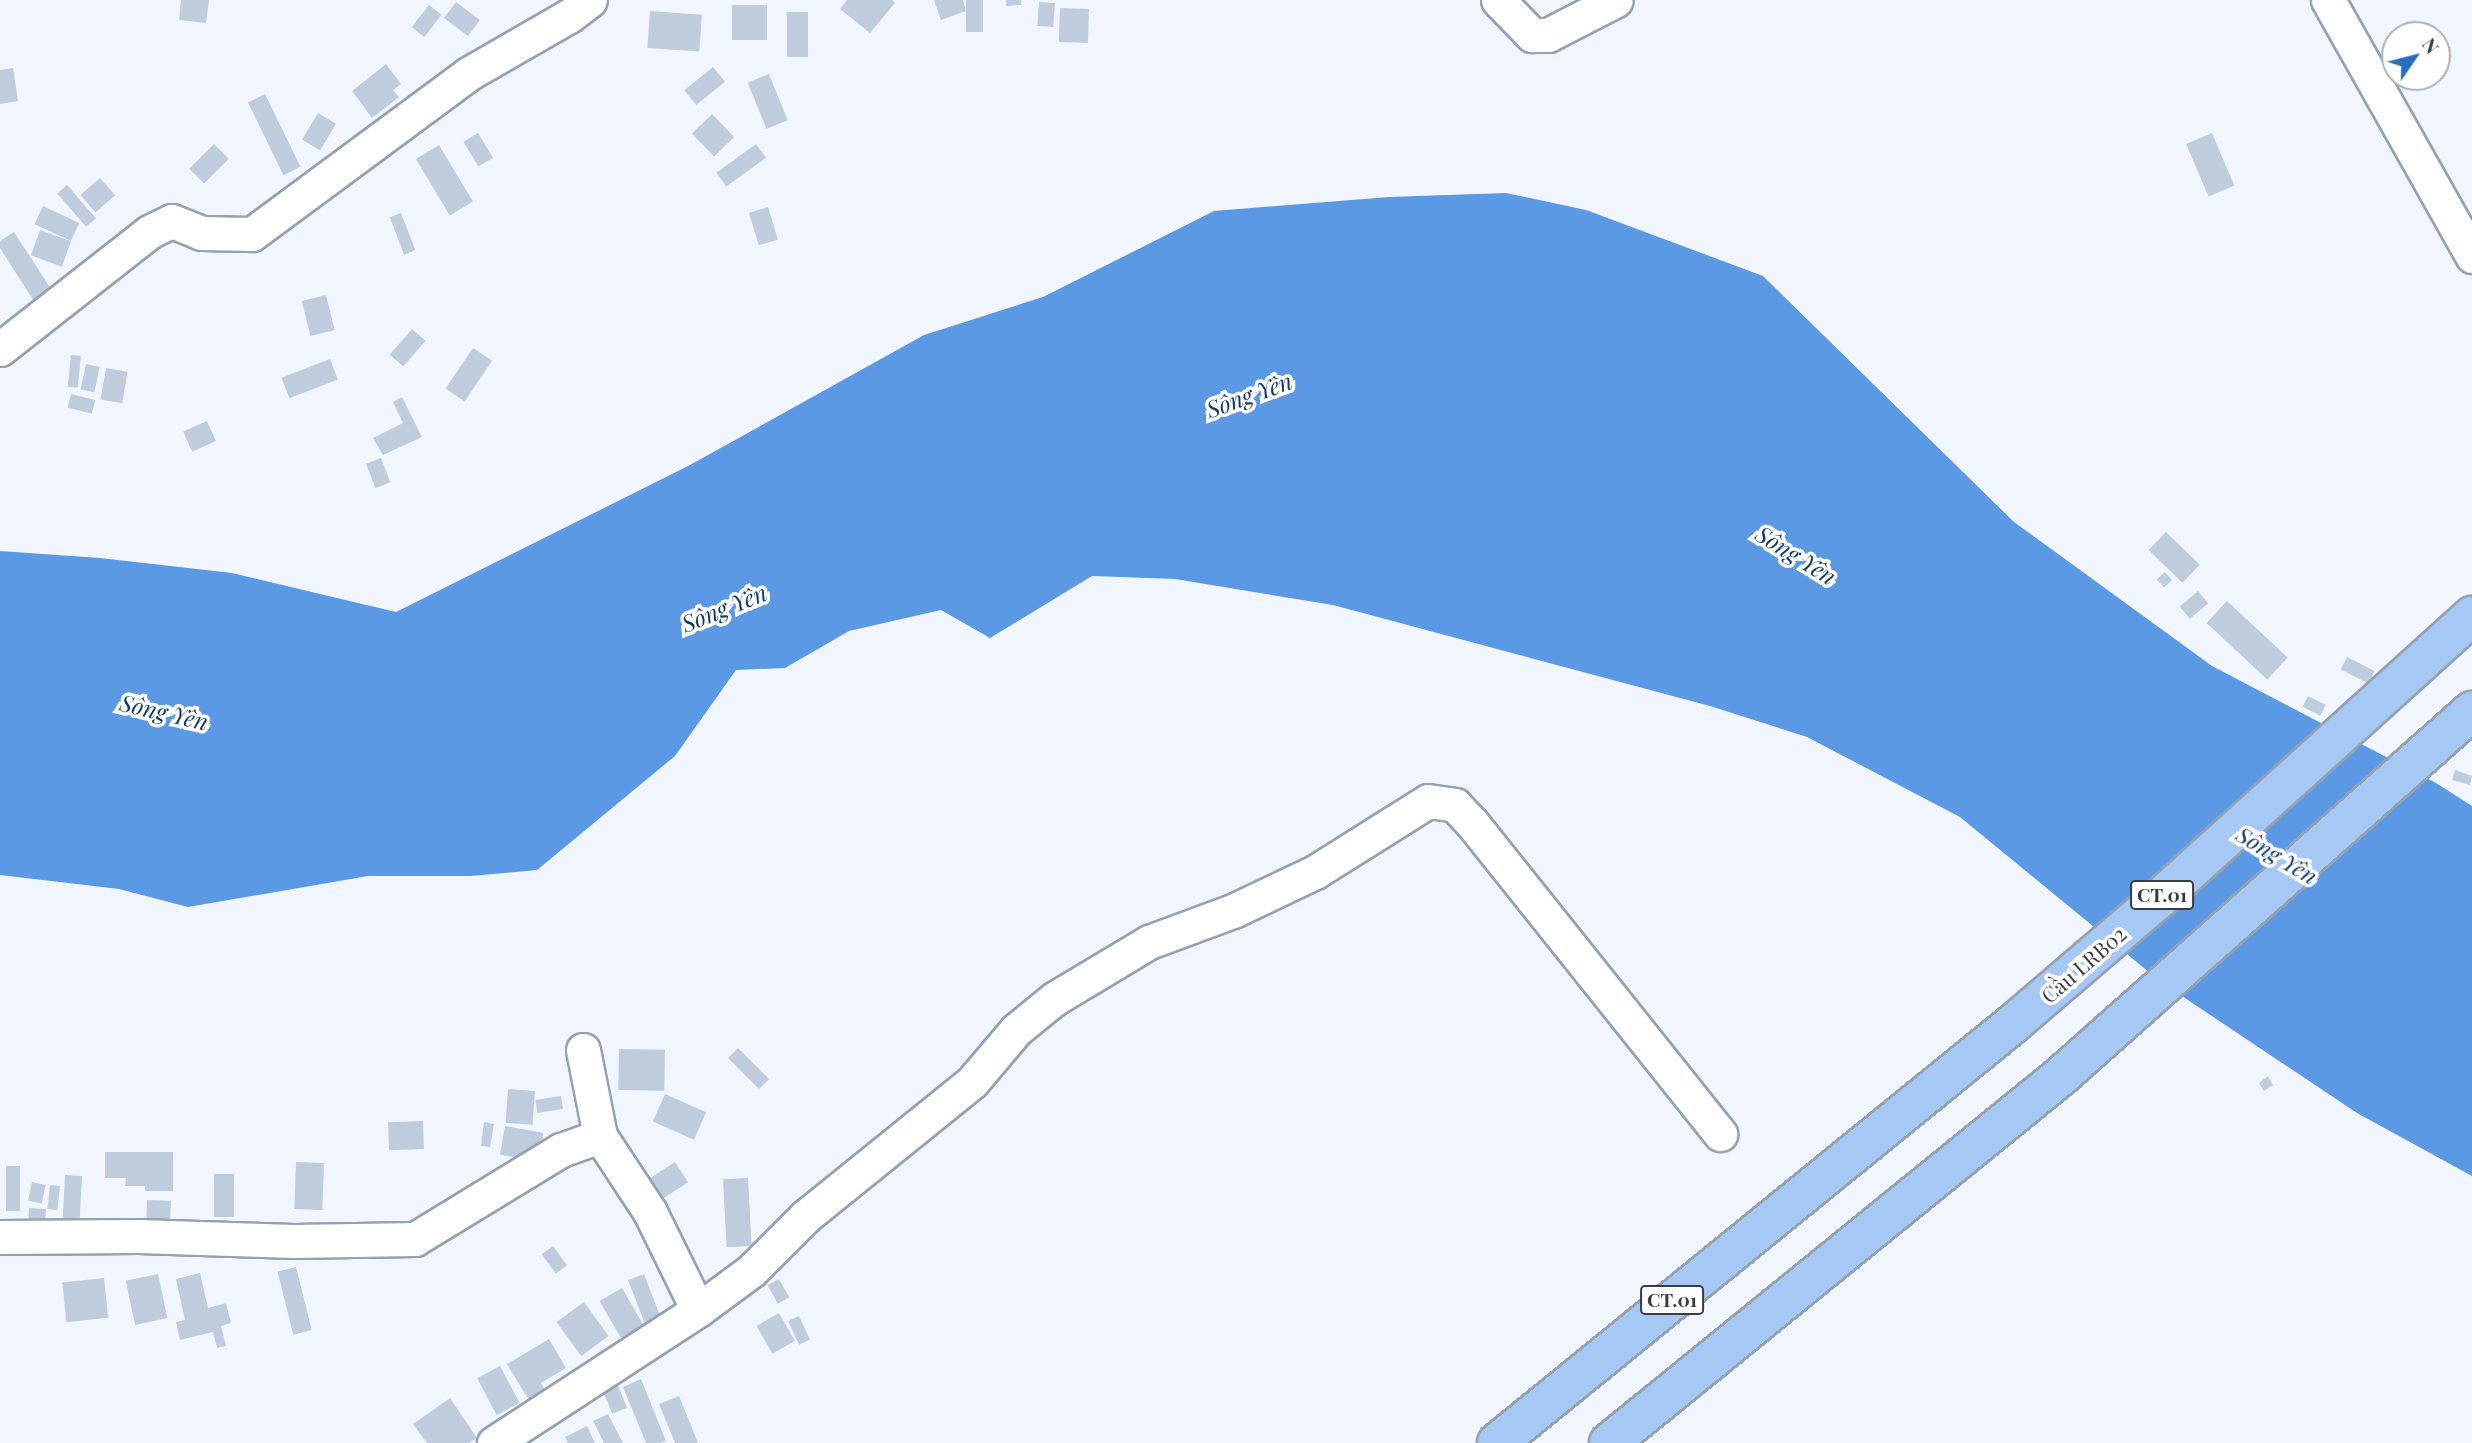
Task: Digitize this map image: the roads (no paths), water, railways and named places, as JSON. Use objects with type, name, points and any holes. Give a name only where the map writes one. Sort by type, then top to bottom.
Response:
[{"type":"highway","name":"Cầu LRB02","points":[[1497,1443],[2014,1023],[2469,618]]},
{"type":"highway","points":[[1609,1443],[2072,1067],[2472,711]]},
{"type":"street","points":[[0,349],[149,232],[173,221],[201,233],[252,234],[468,74],[569,16],[590,0]]},
{"type":"street","points":[[1498,0],[1532,35],[1548,35],[1616,0]]},
{"type":"street","points":[[2328,0],[2472,256]]},
{"type":"street","points":[[494,1443],[698,1310],[752,1270],[806,1216],[972,1082],[1016,1030],[1054,999],[1149,942],[1233,911],[1315,872],[1428,801],[1455,805],[1472,823],[1720,1134]]},
{"type":"street","points":[[583,1050],[600,1136],[650,1212],[698,1310]]},
{"type":"street","points":[[0,1237],[138,1236],[294,1241],[415,1239],[561,1150],[600,1136]]},
{"type":"water","name":"Sông Yên","points":[[1506,193],[1586,210],[1763,276],[2014,522],[2212,666],[2436,783],[2472,806],[2472,1176],[2357,1113],[2161,982],[1960,817],[1807,737],[1710,706],[1333,605],[1175,579],[1092,576],[990,638],[941,610],[849,631],[785,668],[736,670],[675,756],[537,870],[471,876],[368,876],[188,907],[119,889],[0,875],[0,551],[100,558],[232,573],[396,612],[690,465],[924,335],[1043,297],[1214,211],[1389,197]]}]
